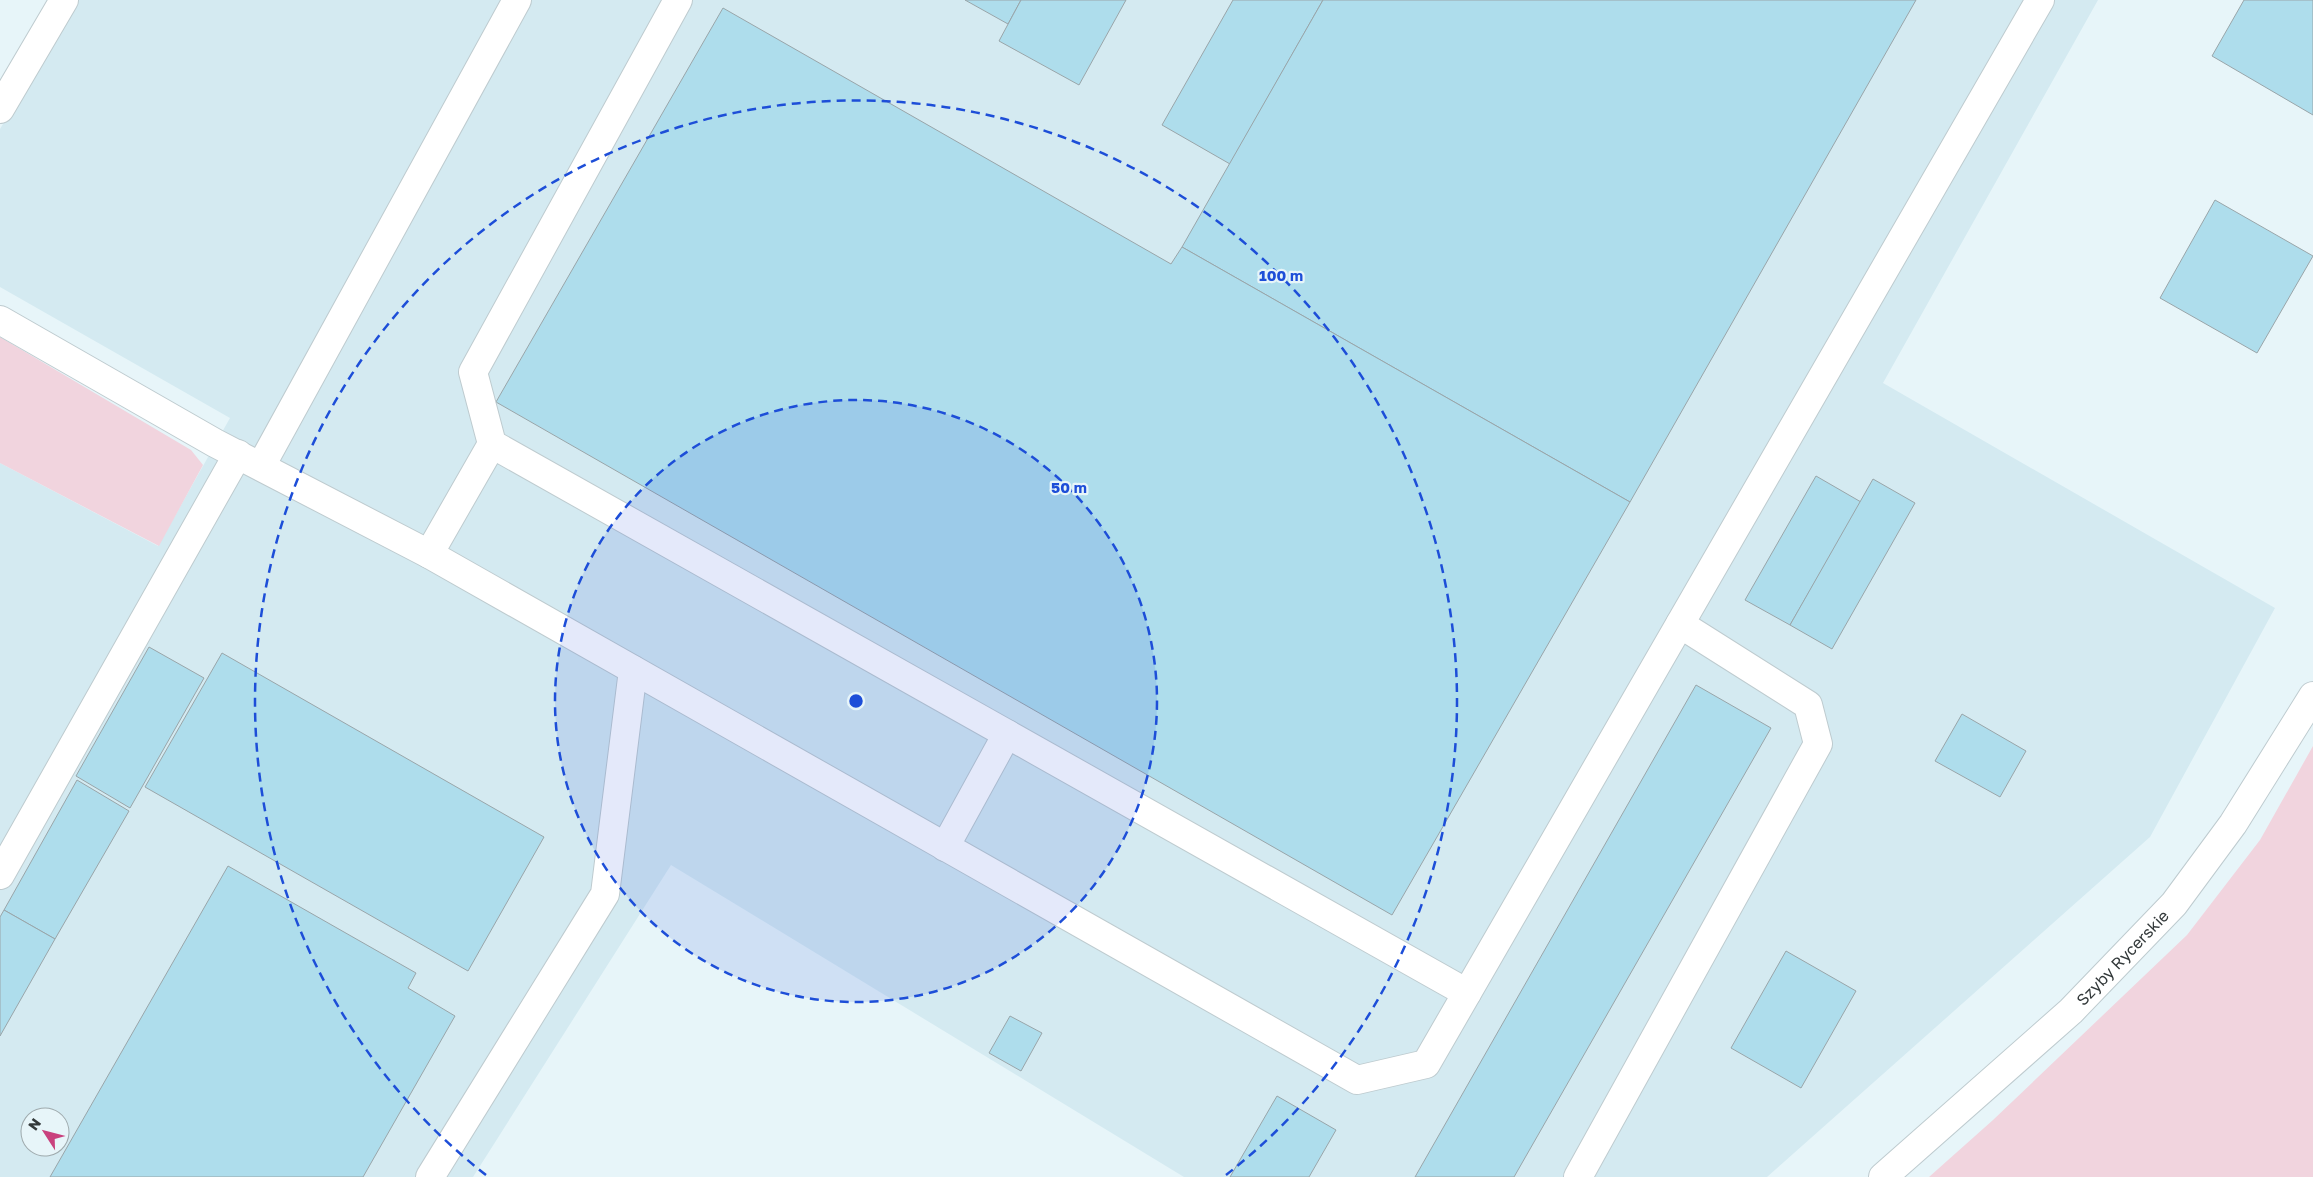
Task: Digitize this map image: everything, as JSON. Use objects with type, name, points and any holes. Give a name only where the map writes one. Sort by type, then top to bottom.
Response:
[{"type":"street","points":[[0,109],[64,0]]},
{"type":"street","points":[[0,875],[249,460],[517,0]]},
{"type":"street","points":[[429,554],[492,444],[473,372],[678,0]]},
{"type":"street","points":[[0,320],[249,460],[429,554],[1357,1080],[1426,1064],[2040,0]]},
{"type":"street","points":[[492,444],[1467,993]]},
{"type":"street","points":[[1578,1177],[1818,744],[1808,706],[1680,624]]},
{"type":"street","points":[[430,1177],[605,894],[633,670]]},
{"type":"street","name":"Szyby Rycerskie","points":[[1883,1177],[2071,1011],[2174,904],[2233,824],[2313,696]]},
{"type":"street","points":[[945,847],[1008,734]]},
{"type":"shaded area","points":[[77,0],[2098,0],[1883,383],[2275,608],[2150,837],[1767,1177],[1184,1177],[671,865],[473,1177],[0,1177],[0,463],[158,546],[230,418],[0,287],[0,129]]},
{"type":"shaded area","points":[[0,337],[191,450],[203,465],[159,546],[0,463]]},
{"type":"shaded area","points":[[2313,746],[2313,1177],[1929,1177],[1993,1120],[2187,935],[2260,840]]},
{"type":"building","points":[[965,0],[1021,0],[1008,24]]},
{"type":"building","points":[[1021,0],[1126,0],[1079,85],[999,41]]},
{"type":"building","points":[[1233,0],[1323,0],[1230,164],[1162,125]]},
{"type":"building","points":[[1323,0],[1916,0],[1630,502],[1182,247]]},
{"type":"building","points":[[2244,0],[2313,0],[2313,115],[2212,56]]},
{"type":"building","points":[[723,8],[1171,264],[1182,247],[1630,502],[1392,915],[496,402]]},
{"type":"building","points":[[2215,200],[2313,256],[2257,353],[2160,298]]},
{"type":"building","points":[[1816,476],[1861,502],[1790,625],[1745,600]]},
{"type":"building","points":[[1873,479],[1915,503],[1832,649],[1790,625]]},
{"type":"building","points":[[149,647],[204,678],[130,808],[76,776]]},
{"type":"building","points":[[222,653],[544,837],[468,971],[145,787]]},
{"type":"building","points":[[1696,685],[1771,728],[1514,1177],[1415,1177]]},
{"type":"building","points":[[1962,714],[2026,751],[2000,797],[1935,761]]},
{"type":"building","points":[[77,780],[129,811],[55,939],[4,910]]},
{"type":"building","points":[[228,866],[416,973],[408,988],[455,1016],[363,1177],[50,1177],[61,1157],[70,1157],[70,1142]]},
{"type":"building","points":[[4,910],[55,939],[0,1036],[0,917]]},
{"type":"building","points":[[1786,951],[1856,991],[1801,1088],[1731,1048]]},
{"type":"building","points":[[1010,1016],[1042,1033],[1021,1071],[989,1053]]},
{"type":"building","points":[[1277,1096],[1336,1130],[1309,1177],[1230,1177]]}]
